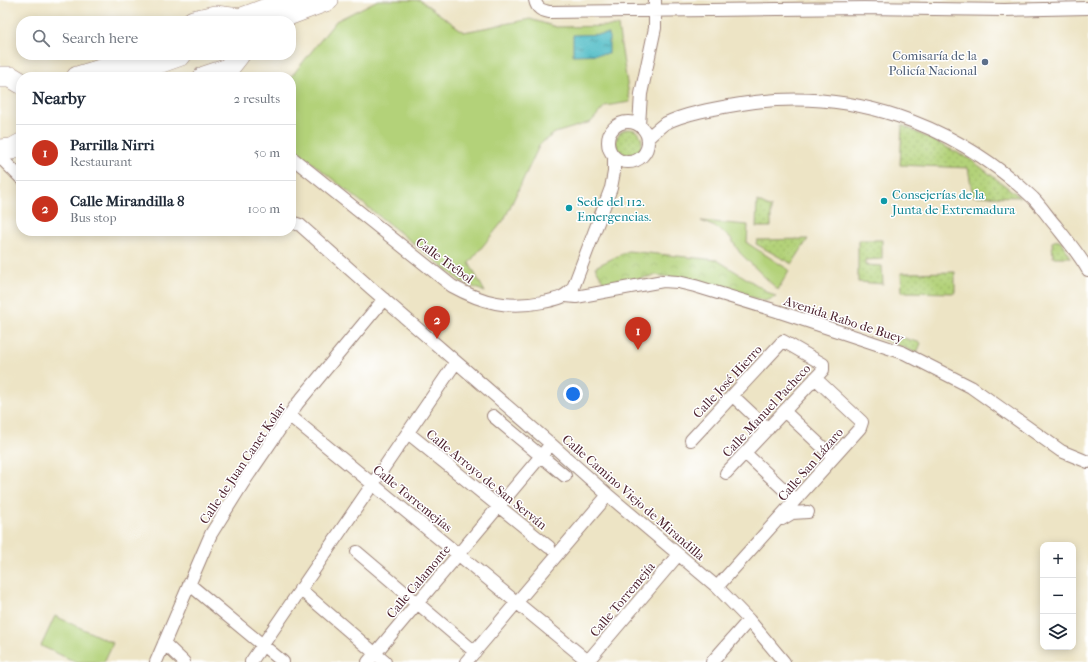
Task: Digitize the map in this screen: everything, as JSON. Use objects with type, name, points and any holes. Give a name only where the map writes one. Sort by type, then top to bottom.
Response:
[{"type":"highway","points":[[249,16],[290,0]]},
{"type":"highway","points":[[285,16],[328,0]]},
{"type":"highway","points":[[102,72],[159,60]]},
{"type":"highway","points":[[214,72],[231,64]]},
{"type":"highway","points":[[0,150],[12,149],[16,147]]},
{"type":"street","points":[[535,0],[537,6],[541,10],[549,12],[655,6],[803,4],[1085,5]]},
{"type":"street","points":[[612,188],[614,157],[608,146],[609,136],[616,127],[626,122],[641,94],[653,40],[655,6]]},
{"type":"street","points":[[614,157],[619,160],[630,162],[636,161],[648,148],[643,130],[641,94]]},
{"type":"street","points":[[626,122],[643,130],[684,117],[720,108],[767,100],[821,100],[860,106],[885,112],[919,123],[956,141],[1000,169],[1034,199],[1067,239],[1088,270]]},
{"type":"street","points":[[0,157],[16,173]]},
{"type":"street","name":"Calle Trébol","points":[[296,161],[452,286],[470,296],[489,302],[507,305],[535,303],[566,296]]},
{"type":"street","points":[[566,296],[573,288],[612,188],[630,162]]},
{"type":"street","name":"Calle Camino Viejo de Mirandilla","points":[[296,224],[552,444],[608,495],[717,587],[784,662]]},
{"type":"street","name":"Avenida Rabo de Buey","points":[[566,296],[576,297],[664,281],[678,282],[695,286],[777,311],[904,353],[971,388],[1061,451],[1088,462]]},
{"type":"street","name":"Calle de Juan Canet Kolar","points":[[156,662],[211,534],[243,483],[297,404],[384,299]]},
{"type":"street","name":"Calle José Hierro","points":[[691,440],[783,341],[823,364]]},
{"type":"street","points":[[251,662],[456,362]]},
{"type":"street","name":"Calle Manuel Pacheco","points":[[726,473],[815,378],[822,370],[823,364]]},
{"type":"street","name":"Calle San Lázaro","points":[[717,587],[860,428],[862,422],[815,378]]},
{"type":"street","points":[[733,396],[768,429]]},
{"type":"street","points":[[784,411],[833,457]]},
{"type":"street","name":"Calle Torremejías","points":[[290,416],[517,602]]},
{"type":"street","points":[[493,416],[565,476]]},
{"type":"street","name":"Calle Arroyo de San Serván","points":[[408,433],[549,547]]},
{"type":"street","name":"Calle Calamonte","points":[[371,658],[552,444]]},
{"type":"street","points":[[745,453],[795,500]]},
{"type":"street","points":[[466,662],[608,495]]},
{"type":"street","name":"Calle San Lázaro","points":[[776,523],[792,512],[808,512]]},
{"type":"street","points":[[357,552],[475,652]]},
{"type":"street","name":"Calle Torremejía","points":[[517,602],[588,662],[678,555]]},
{"type":"street","points":[[189,584],[283,662]]},
{"type":"street","points":[[300,590],[371,658],[386,662]]},
{"type":"street","points":[[712,662],[748,620]]},
{"type":"street","points":[[164,643],[184,662]]},
{"type":"green space","points":[[378,0],[420,0],[464,32],[530,19],[556,27],[618,26],[630,102],[605,106],[591,122],[555,133],[540,144],[504,220],[469,263],[485,292],[462,282],[296,150],[295,72],[336,21]]},
{"type":"green space","points":[[902,125],[970,159],[1020,197],[973,196],[968,168],[900,165]]},
{"type":"green space","points":[[629,129],[639,132],[642,142],[639,152],[629,155],[619,152],[616,142],[619,132]]},
{"type":"green space","points":[[757,201],[771,207],[771,227],[756,227]]},
{"type":"green space","points":[[701,221],[748,225],[747,243],[789,270],[778,290],[740,253],[730,237],[715,227]]},
{"type":"green space","points":[[808,239],[792,264],[756,244],[757,240]]},
{"type":"green space","points":[[858,240],[882,240],[882,259],[865,260],[865,265],[882,266],[883,284],[858,282]]},
{"type":"green space","points":[[1057,240],[1061,242],[1071,257],[1053,257],[1052,242]]},
{"type":"green space","points":[[628,251],[717,260],[776,297],[765,301],[706,283],[656,275],[606,286],[595,267]]},
{"type":"green space","points":[[955,272],[955,293],[902,292],[901,273]]},
{"type":"green space","points":[[879,331],[921,343],[917,353],[878,337]]},
{"type":"green space","points":[[55,616],[113,643],[104,662],[76,662],[41,646]]},
{"type":"water","points":[[609,34],[609,54],[573,55],[573,35]]},
{"type":"place","name":"Comisaría de la Policía Nacional","points":[[985,62]]},
{"type":"place","name":"Consejerías de la Junta de Extremadura","points":[[884,201]]},
{"type":"place","name":"Sede del 112. Emergencias.","points":[[569,208]]},
{"type":"place","name":"Calle Mirandilla 8","points":[[437,339]]},
{"type":"place","name":"Parrilla Nirri","points":[[638,350]]}]
